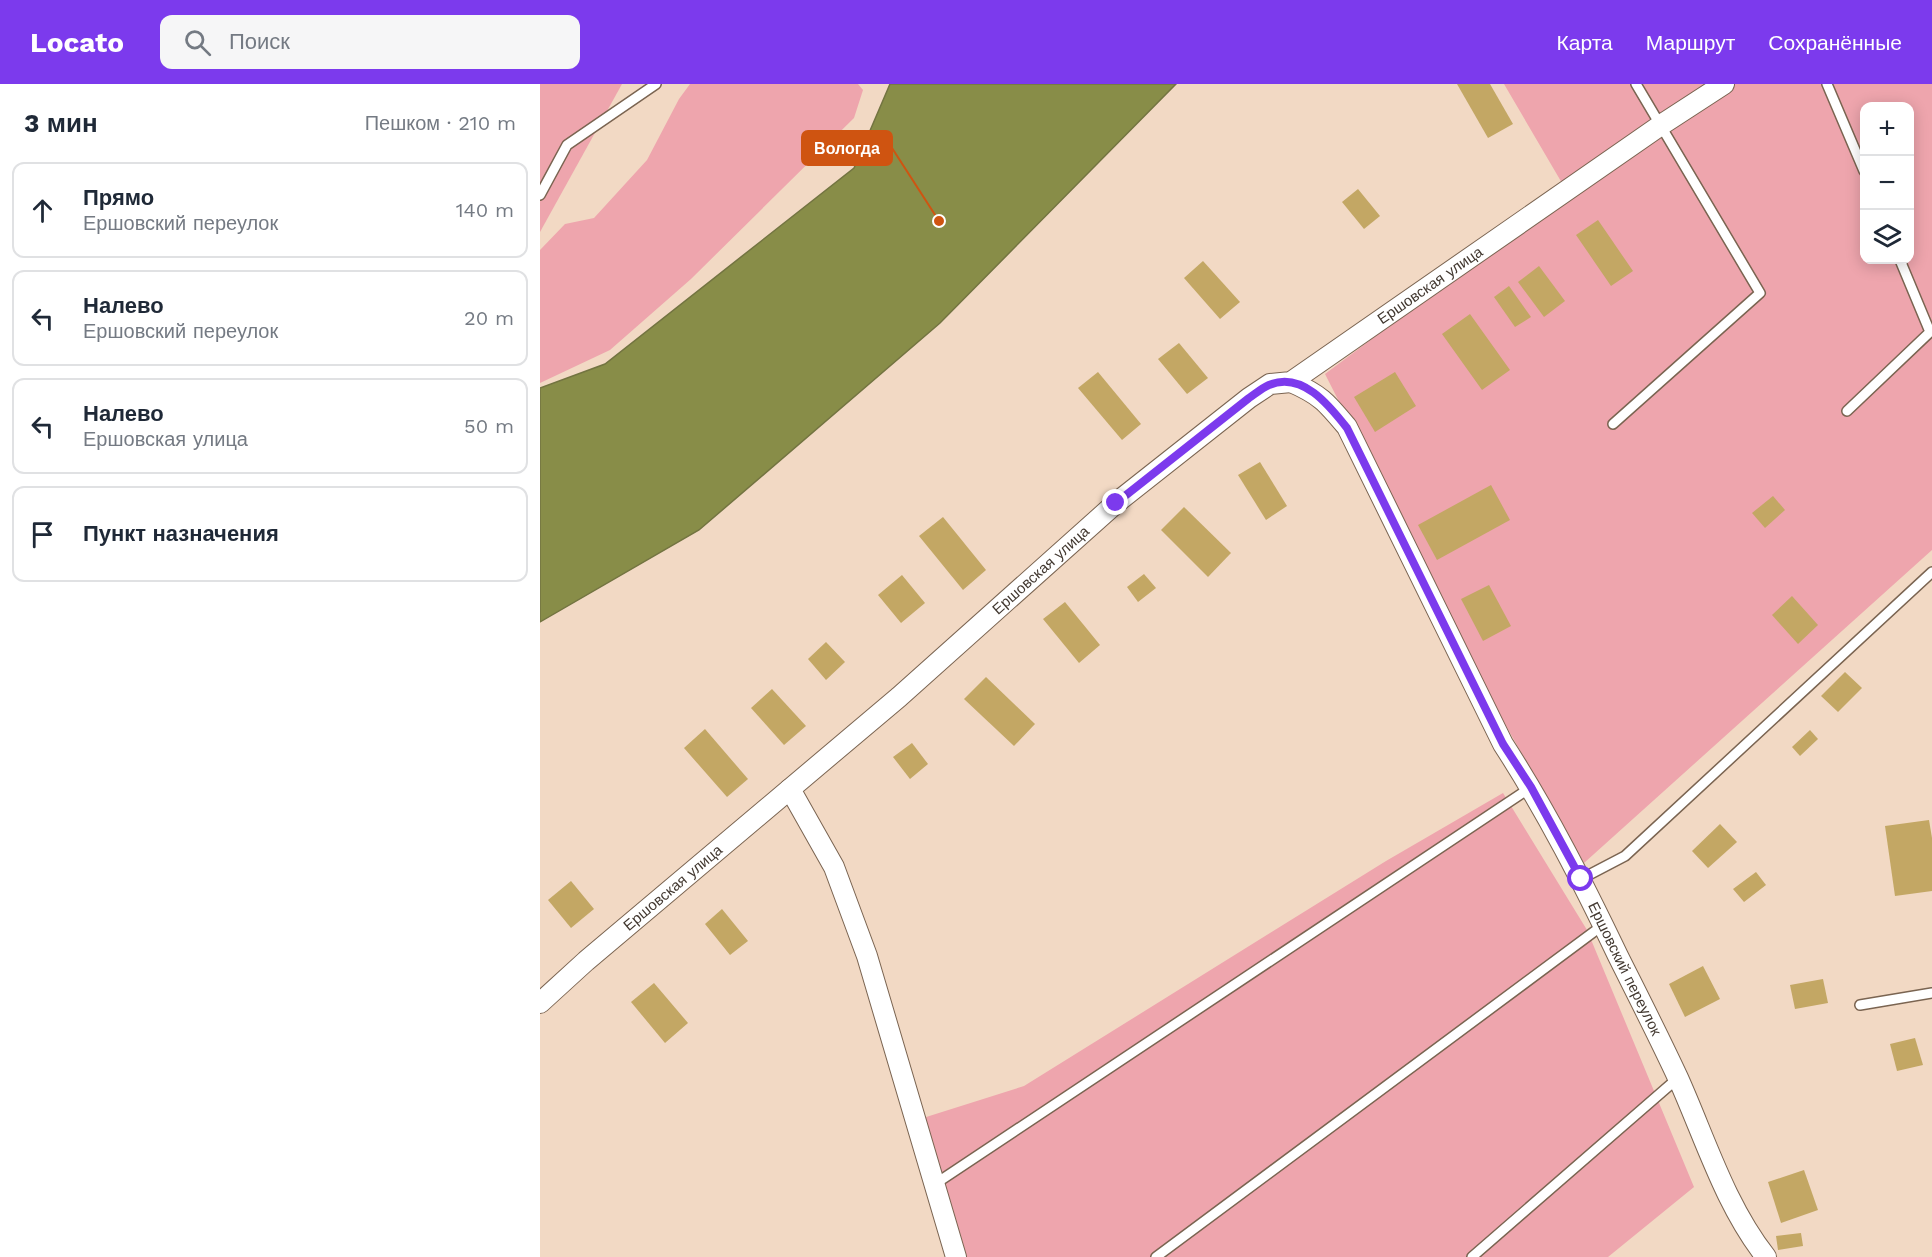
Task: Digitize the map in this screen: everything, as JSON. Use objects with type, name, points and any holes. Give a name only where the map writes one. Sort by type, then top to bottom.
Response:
[{"type":"street","name":"Ершовская улица","points":[[540,1003],[586,961],[899,697],[1116,503],[1249,398],[1270,384],[1291,382],[1661,125],[1724,84]]},
{"type":"street","name":"Ершовский переулок","points":[[1291,382],[1325,401],[1347,428],[1503,744],[1531,787],[1581,879],[1678,1078],[1715,1167],[1749,1236],[1766,1257]]},
{"type":"street","points":[[790,789],[834,867],[863,945],[957,1257]]},
{"type":"lane","points":[[540,195],[567,145],[656,84]]},
{"type":"lane","points":[[1613,424],[1760,293],[1636,84]]},
{"type":"lane","points":[[1827,84],[1860,162]]},
{"type":"lane","points":[[1847,411],[1930,332],[1902,264]]},
{"type":"lane","points":[[1581,879],[1625,856],[1932,572]]},
{"type":"lane","points":[[935,1184],[1531,787]]},
{"type":"lane","points":[[1156,1257],[1603,925]]},
{"type":"lane","points":[[1860,1005],[1932,993]]},
{"type":"lane","points":[[1473,1257],[1678,1078]]},
{"type":"shaded area","points":[[540,84],[622,84],[540,232]]},
{"type":"shaded area","points":[[690,84],[858,84],[863,90],[854,118],[691,279],[610,350],[540,383],[540,250],[565,224],[594,218],[647,160],[679,99]]},
{"type":"shaded area","points":[[890,84],[1176,84],[940,323],[699,530],[540,622],[540,388],[605,364],[854,168]]},
{"type":"shaded area","points":[[1504,84],[1932,84],[1932,550],[1584,863],[1485,689],[1325,374],[1512,234],[1569,195]]},
{"type":"shaded area","points":[[1503,793],[1587,930],[1694,1187],[1608,1257],[967,1257],[923,1118],[1024,1086],[1386,861]]},
{"type":"building","points":[[1457,84],[1490,84],[1513,124],[1488,138]]},
{"type":"building","points":[[1358,189],[1380,216],[1364,229],[1342,202]]},
{"type":"building","points":[[1598,220],[1633,271],[1611,286],[1576,235]]},
{"type":"building","points":[[1203,261],[1240,302],[1220,319],[1184,278]]},
{"type":"building","points":[[1539,266],[1565,301],[1544,317],[1518,282]]},
{"type":"building","points":[[1509,286],[1531,317],[1515,327],[1494,297]]},
{"type":"building","points":[[1470,314],[1510,370],[1482,390],[1442,334]]},
{"type":"building","points":[[1179,343],[1208,378],[1187,394],[1158,359]]},
{"type":"building","points":[[1098,372],[1141,424],[1122,440],[1078,388]]},
{"type":"building","points":[[1395,372],[1416,406],[1375,432],[1354,397]]},
{"type":"building","points":[[1260,462],[1287,506],[1266,520],[1238,475]]},
{"type":"building","points":[[1491,485],[1510,520],[1437,560],[1418,525]]},
{"type":"building","points":[[1773,496],[1785,510],[1765,528],[1752,513]]},
{"type":"building","points":[[1184,507],[1231,553],[1208,577],[1161,530]]},
{"type":"building","points":[[943,517],[986,570],[963,590],[919,536]]},
{"type":"building","points":[[1144,574],[1156,588],[1138,602],[1127,587]]},
{"type":"building","points":[[902,575],[925,603],[901,623],[878,595]]},
{"type":"building","points":[[1489,585],[1511,626],[1483,641],[1461,599]]},
{"type":"building","points":[[1792,596],[1818,625],[1798,644],[1772,615]]},
{"type":"building","points":[[1065,602],[1100,645],[1079,663],[1043,619]]},
{"type":"building","points":[[826,642],[845,662],[826,680],[808,659]]},
{"type":"building","points":[[1845,672],[1862,688],[1838,712],[1821,696]]},
{"type":"building","points":[[986,677],[1035,724],[1014,746],[964,699]]},
{"type":"building","points":[[772,689],[806,726],[784,745],[751,708]]},
{"type":"building","points":[[705,729],[748,779],[727,797],[684,748]]},
{"type":"building","points":[[1810,730],[1818,739],[1800,756],[1792,747]]},
{"type":"building","points":[[912,743],[928,764],[910,779],[893,757]]},
{"type":"building","points":[[1929,820],[1932,838],[1932,891],[1895,896],[1885,826]]},
{"type":"building","points":[[1720,824],[1737,842],[1708,868],[1692,851]]},
{"type":"building","points":[[1756,872],[1766,885],[1744,902],[1733,889]]},
{"type":"building","points":[[571,881],[594,909],[571,928],[548,900]]},
{"type":"building","points":[[722,909],[748,941],[730,955],[705,924]]},
{"type":"building","points":[[1703,966],[1720,999],[1685,1017],[1669,984]]},
{"type":"building","points":[[1823,979],[1828,1003],[1795,1009],[1790,985]]},
{"type":"building","points":[[654,983],[688,1023],[665,1043],[631,1002]]},
{"type":"building","points":[[1915,1038],[1923,1065],[1897,1071],[1890,1044]]},
{"type":"building","points":[[1804,1170],[1818,1210],[1781,1223],[1768,1182]]},
{"type":"building","points":[[1801,1233],[1803,1246],[1778,1250],[1776,1236]]},
{"type":"place","name":"Вологда","points":[[939,221]]},
{"type":"route","points":[[1116,503],[1270,384],[1291,382],[1325,401],[1347,428],[1503,744],[1531,787],[1581,879]]}]
